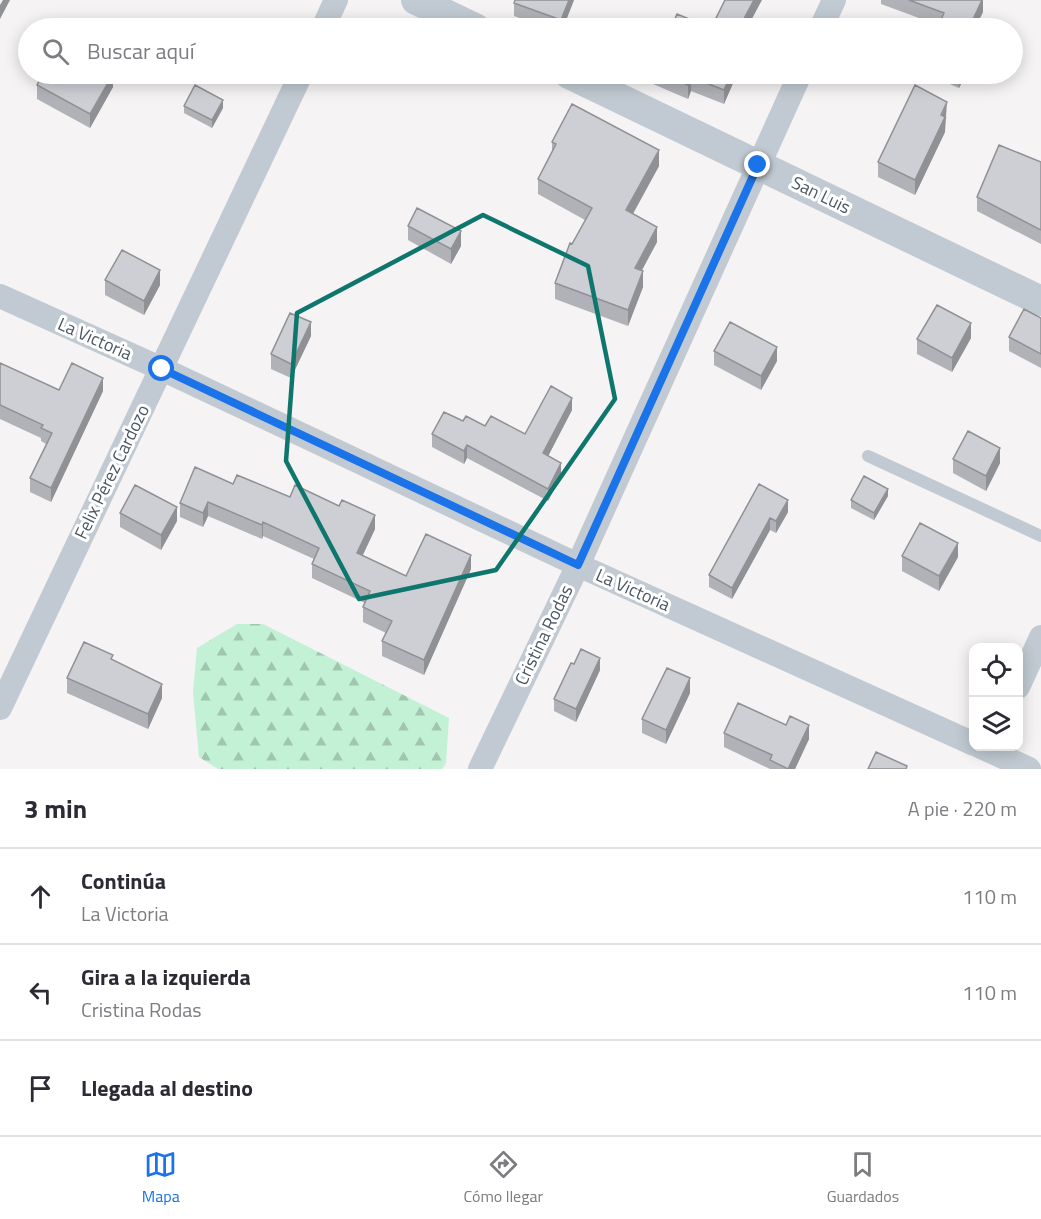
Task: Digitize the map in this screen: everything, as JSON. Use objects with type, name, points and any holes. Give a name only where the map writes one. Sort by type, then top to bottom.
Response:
[{"type":"street","points":[[328,18],[336,0]]},
{"type":"street","points":[[416,0],[454,18]]},
{"type":"street","points":[[826,18],[834,0]]},
{"type":"street","name":"Felix Pérez Cardozo","points":[[0,708],[296,84]]},
{"type":"street","name":"San Luis","points":[[590,84],[1041,301]]},
{"type":"street","name":"Cristina Rodas","points":[[480,769],[578,565],[795,84]]},
{"type":"street","name":"La Victoria","points":[[0,296],[162,369],[983,752],[1029,769]]},
{"type":"street","points":[[1023,676],[1041,637]]},
{"type":"lane","points":[[868,456],[1041,537]]},
{"type":"highlighted area","points":[[483,215],[588,266],[615,399],[496,570],[359,599],[286,461],[297,313]]},
{"type":"green space","points":[[237,624],[263,624],[449,718],[446,763],[442,769],[218,769],[199,757],[193,693],[197,648]]},
{"type":"building","points":[[515,0],[569,0],[562,18],[555,18],[514,3]]},
{"type":"building","points":[[725,0],[754,0],[744,18],[716,18]]},
{"type":"building","points":[[909,0],[982,0],[974,18],[942,18],[944,13]]},
{"type":"building","points":[[677,14],[687,18],[675,18]]},
{"type":"building","points":[[38,84],[107,84],[90,114]]},
{"type":"building","points":[[709,84],[727,84],[724,90]]},
{"type":"building","points":[[195,85],[223,100],[212,120],[184,106]]},
{"type":"building","points":[[915,85],[947,102],[941,115],[945,117],[915,180],[878,162]]},
{"type":"building","points":[[572,104],[659,150],[626,210],[657,227],[635,268],[643,271],[628,310],[555,283],[570,243],[572,244],[592,208],[538,179],[556,144],[552,142]]},
{"type":"building","points":[[999,145],[1041,162],[1041,230],[977,197]]},
{"type":"building","points":[[417,208],[461,231],[451,249],[408,226]]},
{"type":"building","points":[[122,250],[160,270],[144,301],[105,280]]},
{"type":"building","points":[[937,305],[971,323],[952,358],[917,339]]},
{"type":"building","points":[[1024,309],[1041,318],[1041,354],[1009,337]]},
{"type":"building","points":[[290,313],[311,322],[291,364],[271,354]]},
{"type":"building","points":[[730,322],[777,347],[761,376],[714,351]]},
{"type":"building","points":[[0,363],[59,390],[72,363],[103,378],[51,488],[30,478],[52,433],[41,428],[43,425],[0,405]]},
{"type":"building","points":[[551,386],[572,398],[543,453],[561,463],[548,489],[467,445],[464,451],[432,434],[444,412],[463,421],[466,416],[485,426],[491,416],[525,434]]},
{"type":"building","points":[[968,431],[1000,448],[986,476],[953,459]]},
{"type":"building","points":[[195,467],[233,484],[237,475],[290,497],[295,485],[339,506],[342,500],[375,515],[357,553],[406,576],[426,534],[471,555],[424,660],[382,641],[392,621],[363,607],[370,591],[312,564],[319,548],[263,522],[262,525],[208,502],[203,513],[180,503]]},
{"type":"building","points":[[864,476],[888,489],[874,513],[851,500]]},
{"type":"building","points":[[759,484],[788,500],[776,521],[770,518],[732,588],[709,575]]},
{"type":"building","points":[[135,485],[177,507],[161,535],[120,513]]},
{"type":"building","points":[[920,523],[958,543],[939,576],[902,556]]},
{"type":"building","points":[[84,642],[113,655],[111,659],[162,684],[148,714],[67,678]]},
{"type":"building","points":[[581,649],[600,658],[576,709],[554,699],[571,663],[574,664]]},
{"type":"building","points":[[667,668],[690,678],[666,730],[642,719]]},
{"type":"building","points":[[738,703],[786,725],[790,716],[809,725],[788,769],[770,760],[772,755],[724,733]]},
{"type":"building","points":[[876,752],[907,766],[906,769],[868,769]]},
{"type":"route","points":[[162,369],[578,565],[758,165]]}]
